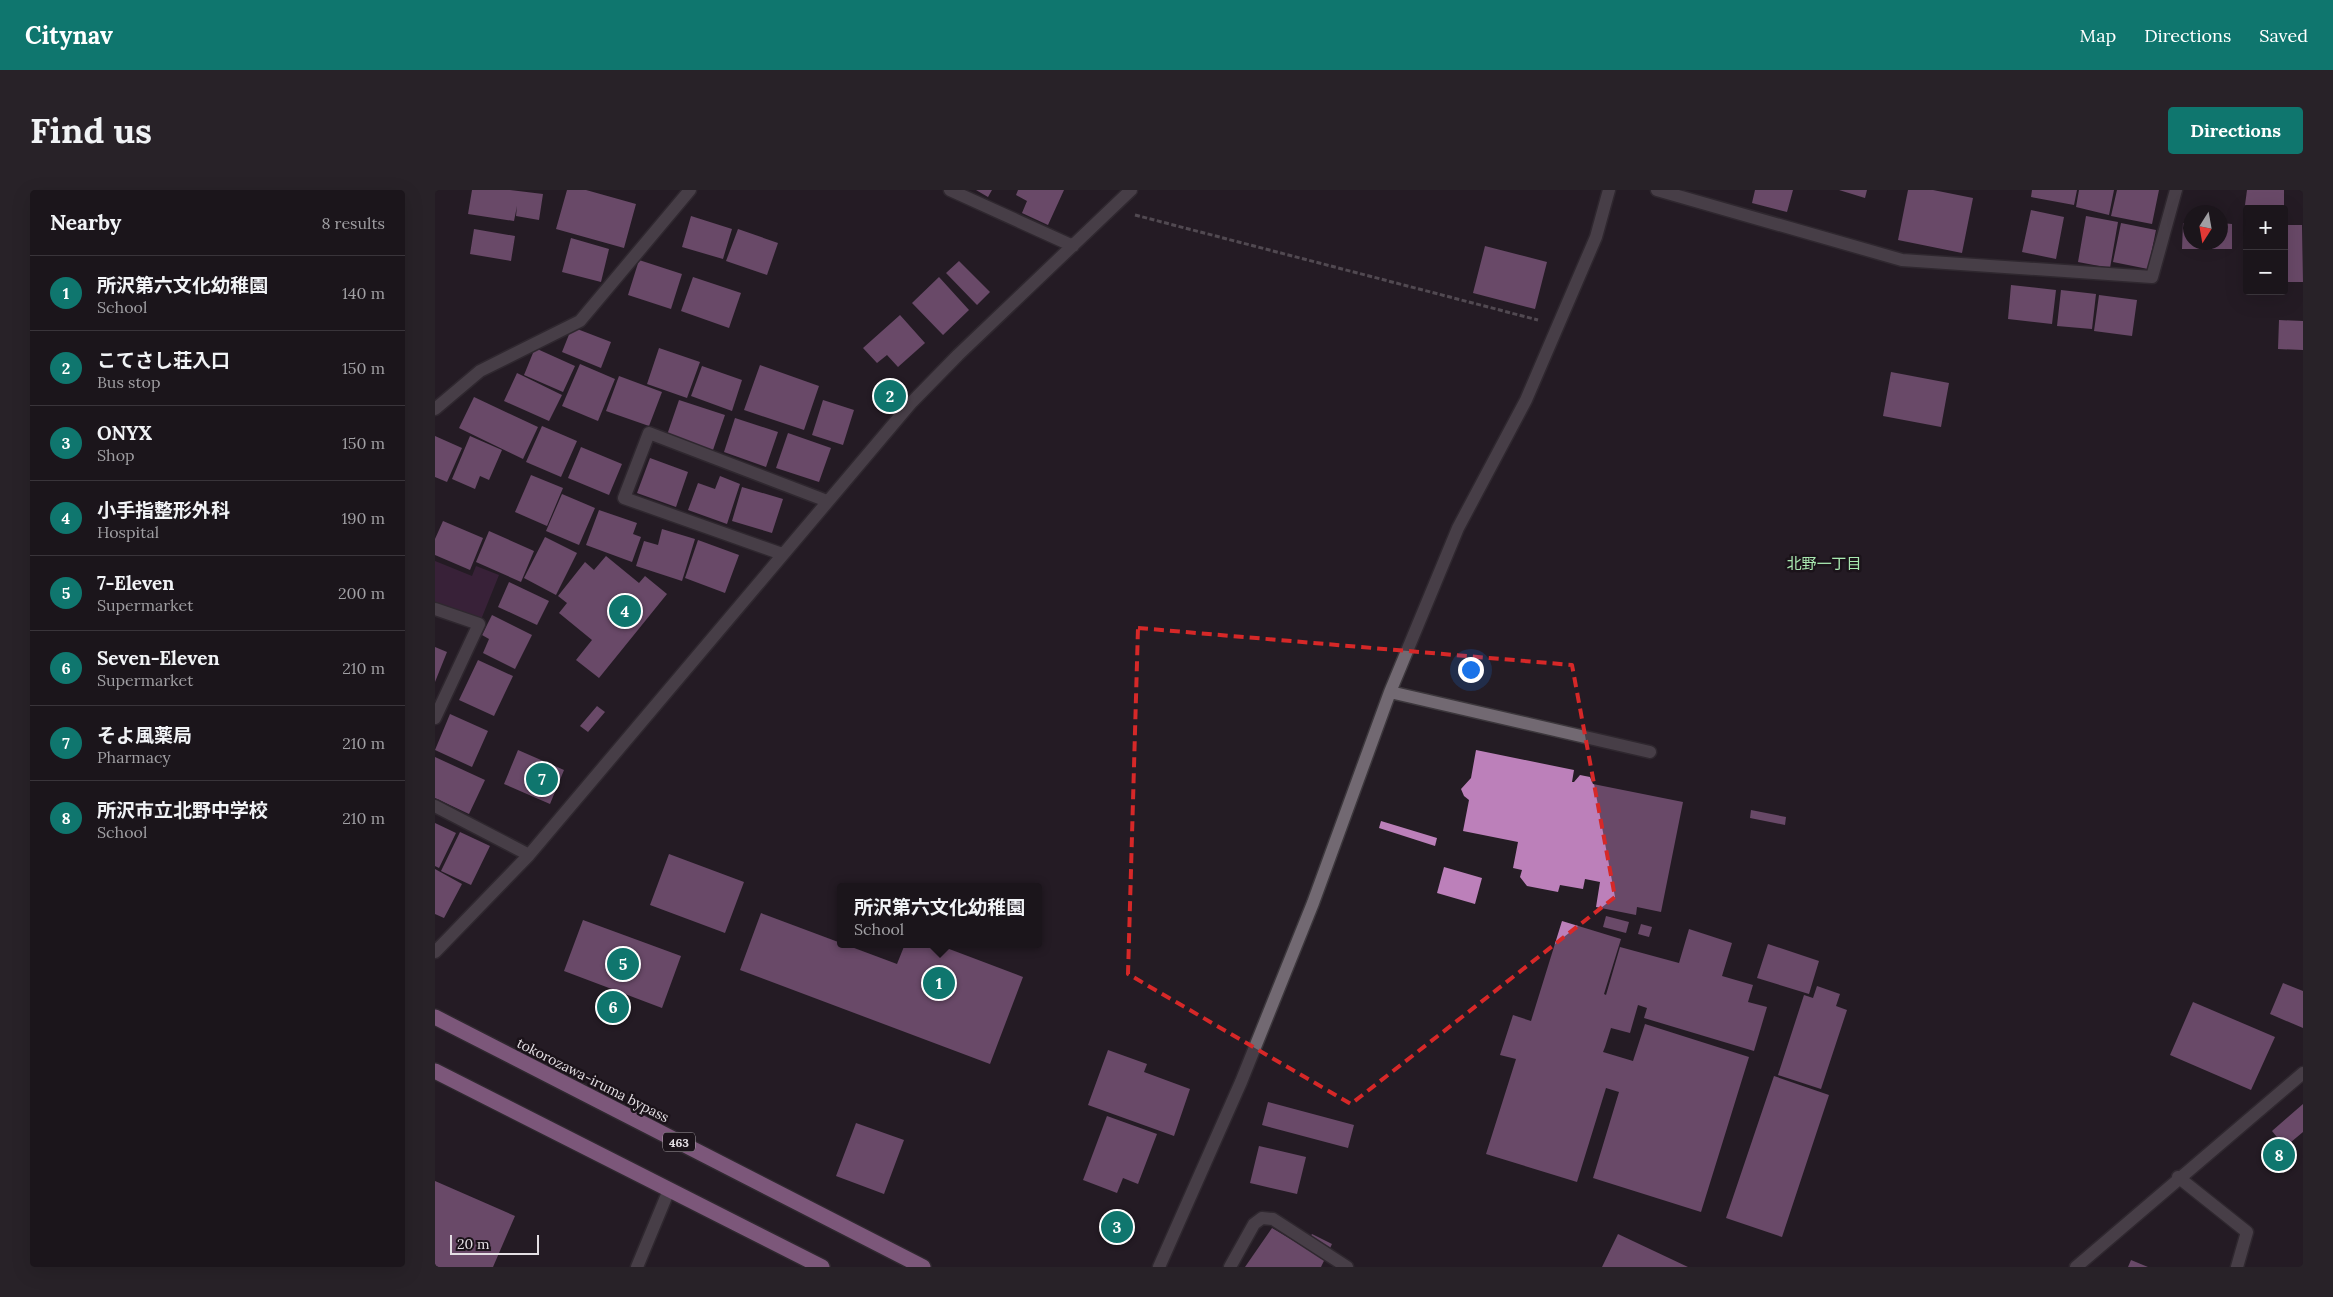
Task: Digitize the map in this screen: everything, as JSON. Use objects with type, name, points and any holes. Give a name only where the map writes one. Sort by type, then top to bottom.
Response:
[{"type":"highway","name":"tokorozawa-iruma bypass","points":[[435,1017],[923,1267]]},
{"type":"highway","points":[[435,1071],[822,1267]]},
{"type":"street","points":[[435,410],[480,371],[580,321],[690,190]]},
{"type":"street","points":[[951,190],[1073,246]]},
{"type":"street","points":[[435,952],[529,855],[637,730],[827,501],[912,402],[957,355],[1131,190]]},
{"type":"street","points":[[1159,1267],[1241,1082],[1313,903],[1390,692],[1458,528],[1526,400],[1596,237],[1609,190]]},
{"type":"street","points":[[1657,190],[1902,260],[2152,277],[2176,190]]},
{"type":"street","points":[[783,554],[624,498],[649,433],[827,501]]},
{"type":"street","points":[[435,609],[479,624],[435,718]]},
{"type":"street","points":[[1390,692],[1650,752]]},
{"type":"street","points":[[435,806],[529,855]]},
{"type":"street","points":[[2076,1267],[2178,1177],[2303,1073]]},
{"type":"street","points":[[2178,1177],[2247,1232],[2237,1267]]},
{"type":"street","points":[[637,1267],[669,1190]]},
{"type":"street","points":[[1230,1267],[1253,1224],[1262,1218],[1273,1219],[1347,1267]]},
{"type":"path","points":[[1113,209],[1558,325]]},
{"type":"highlighted area","points":[[1138,628],[1572,665],[1615,897],[1351,1104],[1128,974]]},
{"type":"shaded area","points":[[435,561],[472,576],[476,566],[499,575],[478,627],[435,610]]},
{"type":"building","points":[[472,190],[510,190],[543,194],[539,220],[516,216],[517,206],[514,221],[468,214]]},
{"type":"building","points":[[567,190],[586,190],[636,204],[624,248],[556,229]]},
{"type":"building","points":[[976,190],[992,190],[988,197]]},
{"type":"building","points":[[1018,190],[1064,190],[1048,225],[1022,213],[1027,201],[1016,195]]},
{"type":"building","points":[[1755,190],[1793,190],[1787,212],[1752,203]]},
{"type":"building","points":[[1839,190],[1867,190],[1865,198]]},
{"type":"building","points":[[1908,190],[1933,190],[1973,198],[1962,253],[1898,240]]},
{"type":"building","points":[[2032,190],[2077,190],[2074,205],[2031,197]]},
{"type":"building","points":[[2079,190],[2114,190],[2109,215],[2076,207]]},
{"type":"building","points":[[2117,190],[2159,190],[2152,224],[2111,216]]},
{"type":"building","points":[[2247,190],[2284,190],[2284,205],[2245,205]]},
{"type":"building","points":[[2031,210],[2064,217],[2056,259],[2022,252]]},
{"type":"building","points":[[691,216],[732,229],[723,259],[682,247]]},
{"type":"building","points":[[2086,216],[2118,222],[2110,268],[2078,262]]},
{"type":"building","points":[[2121,223],[2156,230],[2148,269],[2113,262]]},
{"type":"building","points":[[2228,224],[2232,224],[2232,249],[2228,249]]},
{"type":"building","points":[[2288,225],[2302,225],[2303,282],[2288,282]]},
{"type":"building","points":[[474,229],[515,236],[511,261],[470,254]]},
{"type":"building","points":[[738,229],[778,243],[767,275],[726,261]]},
{"type":"building","points":[[571,238],[609,249],[601,282],[562,272]]},
{"type":"building","points":[[1485,246],[1547,262],[1535,309],[1473,293]]},
{"type":"building","points":[[639,260],[682,274],[671,309],[628,295]]},
{"type":"building","points":[[959,261],[990,292],[977,305],[946,273]]},
{"type":"building","points":[[693,277],[741,293],[729,328],[681,311]]},
{"type":"building","points":[[939,277],[969,310],[943,335],[912,303]]},
{"type":"building","points":[[2011,285],[2056,290],[2052,324],[2008,319]]},
{"type":"building","points":[[2061,290],[2096,294],[2092,329],[2057,326]]},
{"type":"building","points":[[2099,295],[2137,300],[2132,336],[2094,331]]},
{"type":"building","points":[[900,315],[925,343],[898,367],[887,355],[877,363],[863,348]]},
{"type":"building","points":[[2279,320],[2303,321],[2303,350],[2278,349]]},
{"type":"building","points":[[572,327],[611,342],[601,368],[562,352]]},
{"type":"building","points":[[535,348],[575,366],[563,392],[524,375]]},
{"type":"building","points":[[659,348],[700,362],[687,398],[647,384]]},
{"type":"building","points":[[580,364],[615,379],[598,421],[562,406]]},
{"type":"building","points":[[760,365],[819,386],[804,430],[744,410]]},
{"type":"building","points":[[702,366],[742,380],[732,411],[691,396]]},
{"type":"building","points":[[1891,372],[1949,383],[1941,427],[1883,416]]},
{"type":"building","points":[[517,373],[562,395],[549,421],[504,401]]},
{"type":"building","points":[[619,376],[662,392],[649,426],[606,411]]},
{"type":"building","points":[[474,397],[538,427],[523,459],[459,428]]},
{"type":"building","points":[[679,400],[725,415],[713,450],[667,435]]},
{"type":"building","points":[[823,400],[854,410],[843,445],[812,435]]},
{"type":"building","points":[[735,418],[778,432],[766,467],[724,452]]},
{"type":"building","points":[[542,426],[577,441],[561,477],[526,462]]},
{"type":"building","points":[[788,433],[831,448],[819,482],[776,468]]},
{"type":"building","points":[[435,436],[462,448],[447,482],[435,477]]},
{"type":"building","points":[[470,436],[502,450],[489,480],[480,476],[475,489],[452,479]]},
{"type":"building","points":[[581,447],[622,464],[609,495],[568,478]]},
{"type":"building","points":[[650,458],[688,472],[676,507],[637,493]]},
{"type":"building","points":[[531,475],[563,488],[547,526],[515,512]]},
{"type":"building","points":[[720,476],[740,484],[727,524],[688,510],[698,483],[715,489]]},
{"type":"building","points":[[742,487],[783,499],[772,533],[732,521]]},
{"type":"building","points":[[562,494],[595,508],[579,545],[546,531]]},
{"type":"building","points":[[599,510],[637,523],[633,534],[641,537],[632,562],[586,545]]},
{"type":"building","points":[[443,521],[483,538],[470,570],[435,555],[435,539]]},
{"type":"building","points":[[662,529],[695,539],[682,581],[636,566],[644,541],[658,545]]},
{"type":"building","points":[[489,531],[534,551],[521,582],[476,562]]},
{"type":"building","points":[[545,537],[577,553],[556,595],[524,578]]},
{"type":"building","points":[[698,540],[739,555],[725,593],[685,578]]},
{"type":"building","points":[[606,556],[639,583],[645,576],[667,594],[599,678],[576,660],[592,640],[559,613],[567,603],[558,596],[585,562],[594,570]]},
{"type":"building","points":[[509,582],[549,601],[537,625],[498,607]]},
{"type":"building","points":[[492,615],[532,635],[515,669],[483,653],[489,639],[482,635]]},
{"type":"building","points":[[435,647],[447,652],[435,682]]},
{"type":"building","points":[[478,660],[513,676],[494,716],[459,700]]},
{"type":"building","points":[[597,706],[605,712],[588,732],[580,726]]},
{"type":"building","points":[[450,714],[488,731],[472,767],[435,750]]},
{"type":"building","points":[[518,750],[564,770],[550,804],[504,784]]},
{"type":"building","points":[[1476,750],[1574,770],[1572,782],[1580,775],[1590,777],[1593,784],[1683,802],[1661,912],[1637,907],[1636,915],[1596,907],[1600,882],[1585,879],[1583,889],[1560,885],[1558,892],[1527,886],[1520,877],[1522,870],[1513,868],[1518,842],[1463,831],[1469,800],[1464,796],[1461,789],[1471,778]]},
{"type":"building","points":[[435,757],[485,780],[469,814],[435,798]]},
{"type":"building","points":[[1751,810],[1786,817],[1785,825],[1750,818]]},
{"type":"building","points":[[1381,821],[1437,838],[1435,846],[1379,828]]},
{"type":"building","points":[[435,823],[456,833],[439,868],[435,866]]},
{"type":"building","points":[[460,832],[490,846],[471,885],[441,871]]},
{"type":"building","points":[[669,854],[744,882],[725,933],[650,905]]},
{"type":"building","points":[[1444,867],[1482,878],[1475,904],[1437,893]]},
{"type":"building","points":[[435,869],[462,884],[444,918],[435,914]]},
{"type":"building","points":[[761,913],[837,942],[837,948],[854,948],[897,964],[903,948],[947,948],[1023,977],[990,1064],[740,970]]},
{"type":"building","points":[[1606,916],[1629,922],[1626,933],[1603,927]]},
{"type":"building","points":[[583,920],[681,956],[662,1008],[564,971]]},
{"type":"building","points":[[1562,921],[1621,939],[1604,994],[1606,995],[1620,947],[1679,963],[1689,929],[1732,943],[1722,976],[1753,985],[1748,1002],[1767,1007],[1754,1051],[1644,1018],[1647,1008],[1638,1005],[1630,1033],[1611,1028],[1603,1052],[1633,1061],[1645,1024],[1749,1057],[1701,1212],[1593,1178],[1619,1092],[1606,1088],[1577,1182],[1486,1154],[1516,1059],[1500,1055],[1513,1015],[1531,1021]]},
{"type":"building","points":[[1641,924],[1652,927],[1649,937],[1638,934]]},
{"type":"building","points":[[1768,944],[1819,961],[1809,994],[1757,978]]},
{"type":"building","points":[[2283,983],[2303,991],[2303,1028],[2270,1014]]},
{"type":"building","points":[[1817,986],[1840,994],[1836,1006],[1847,1010],[1821,1089],[1778,1075],[1804,995],[1813,998]]},
{"type":"building","points":[[2193,1002],[2275,1037],[2251,1090],[2170,1055]]},
{"type":"building","points":[[1108,1050],[1147,1064],[1144,1072],[1190,1089],[1174,1136],[1088,1105]]},
{"type":"building","points":[[1774,1076],[1829,1095],[1782,1237],[1726,1218]]},
{"type":"building","points":[[1268,1102],[1354,1125],[1348,1148],[1262,1125]]},
{"type":"building","points":[[2303,1104],[2303,1132],[2285,1147],[2272,1131]]},
{"type":"building","points":[[1107,1116],[1157,1134],[1138,1184],[1123,1178],[1117,1193],[1083,1180]]},
{"type":"building","points":[[856,1123],[904,1140],[884,1194],[836,1176]]},
{"type":"building","points":[[1259,1146],[1306,1157],[1297,1194],[1250,1183]]},
{"type":"building","points":[[435,1181],[515,1216],[493,1267],[435,1267]]},
{"type":"building","points":[[1272,1228],[1304,1247],[1312,1234],[1332,1244],[1321,1267],[1245,1267]]},
{"type":"building","points":[[1618,1234],[1688,1267],[1602,1267]]},
{"type":"building","points":[[2131,1260],[2148,1267],[2128,1267]]},
{"type":"place","name":"こてさし荘入口","points":[[890,396]]},
{"type":"place","name":"小手指整形外科","points":[[625,611]]},
{"type":"place","name":"そよ風薬局","points":[[542,779]]},
{"type":"place","name":"7-Eleven","points":[[623,964]]},
{"type":"place","name":"所沢第六文化幼稚園","points":[[939,983]]},
{"type":"place","name":"Seven-Eleven","points":[[613,1007]]},
{"type":"place","name":"所沢市立北野中学校","points":[[2279,1155]]},
{"type":"place","name":"ONYX","points":[[1117,1227]]},
{"type":"district","name":"北野一丁目","points":[[1824,563]]}]
